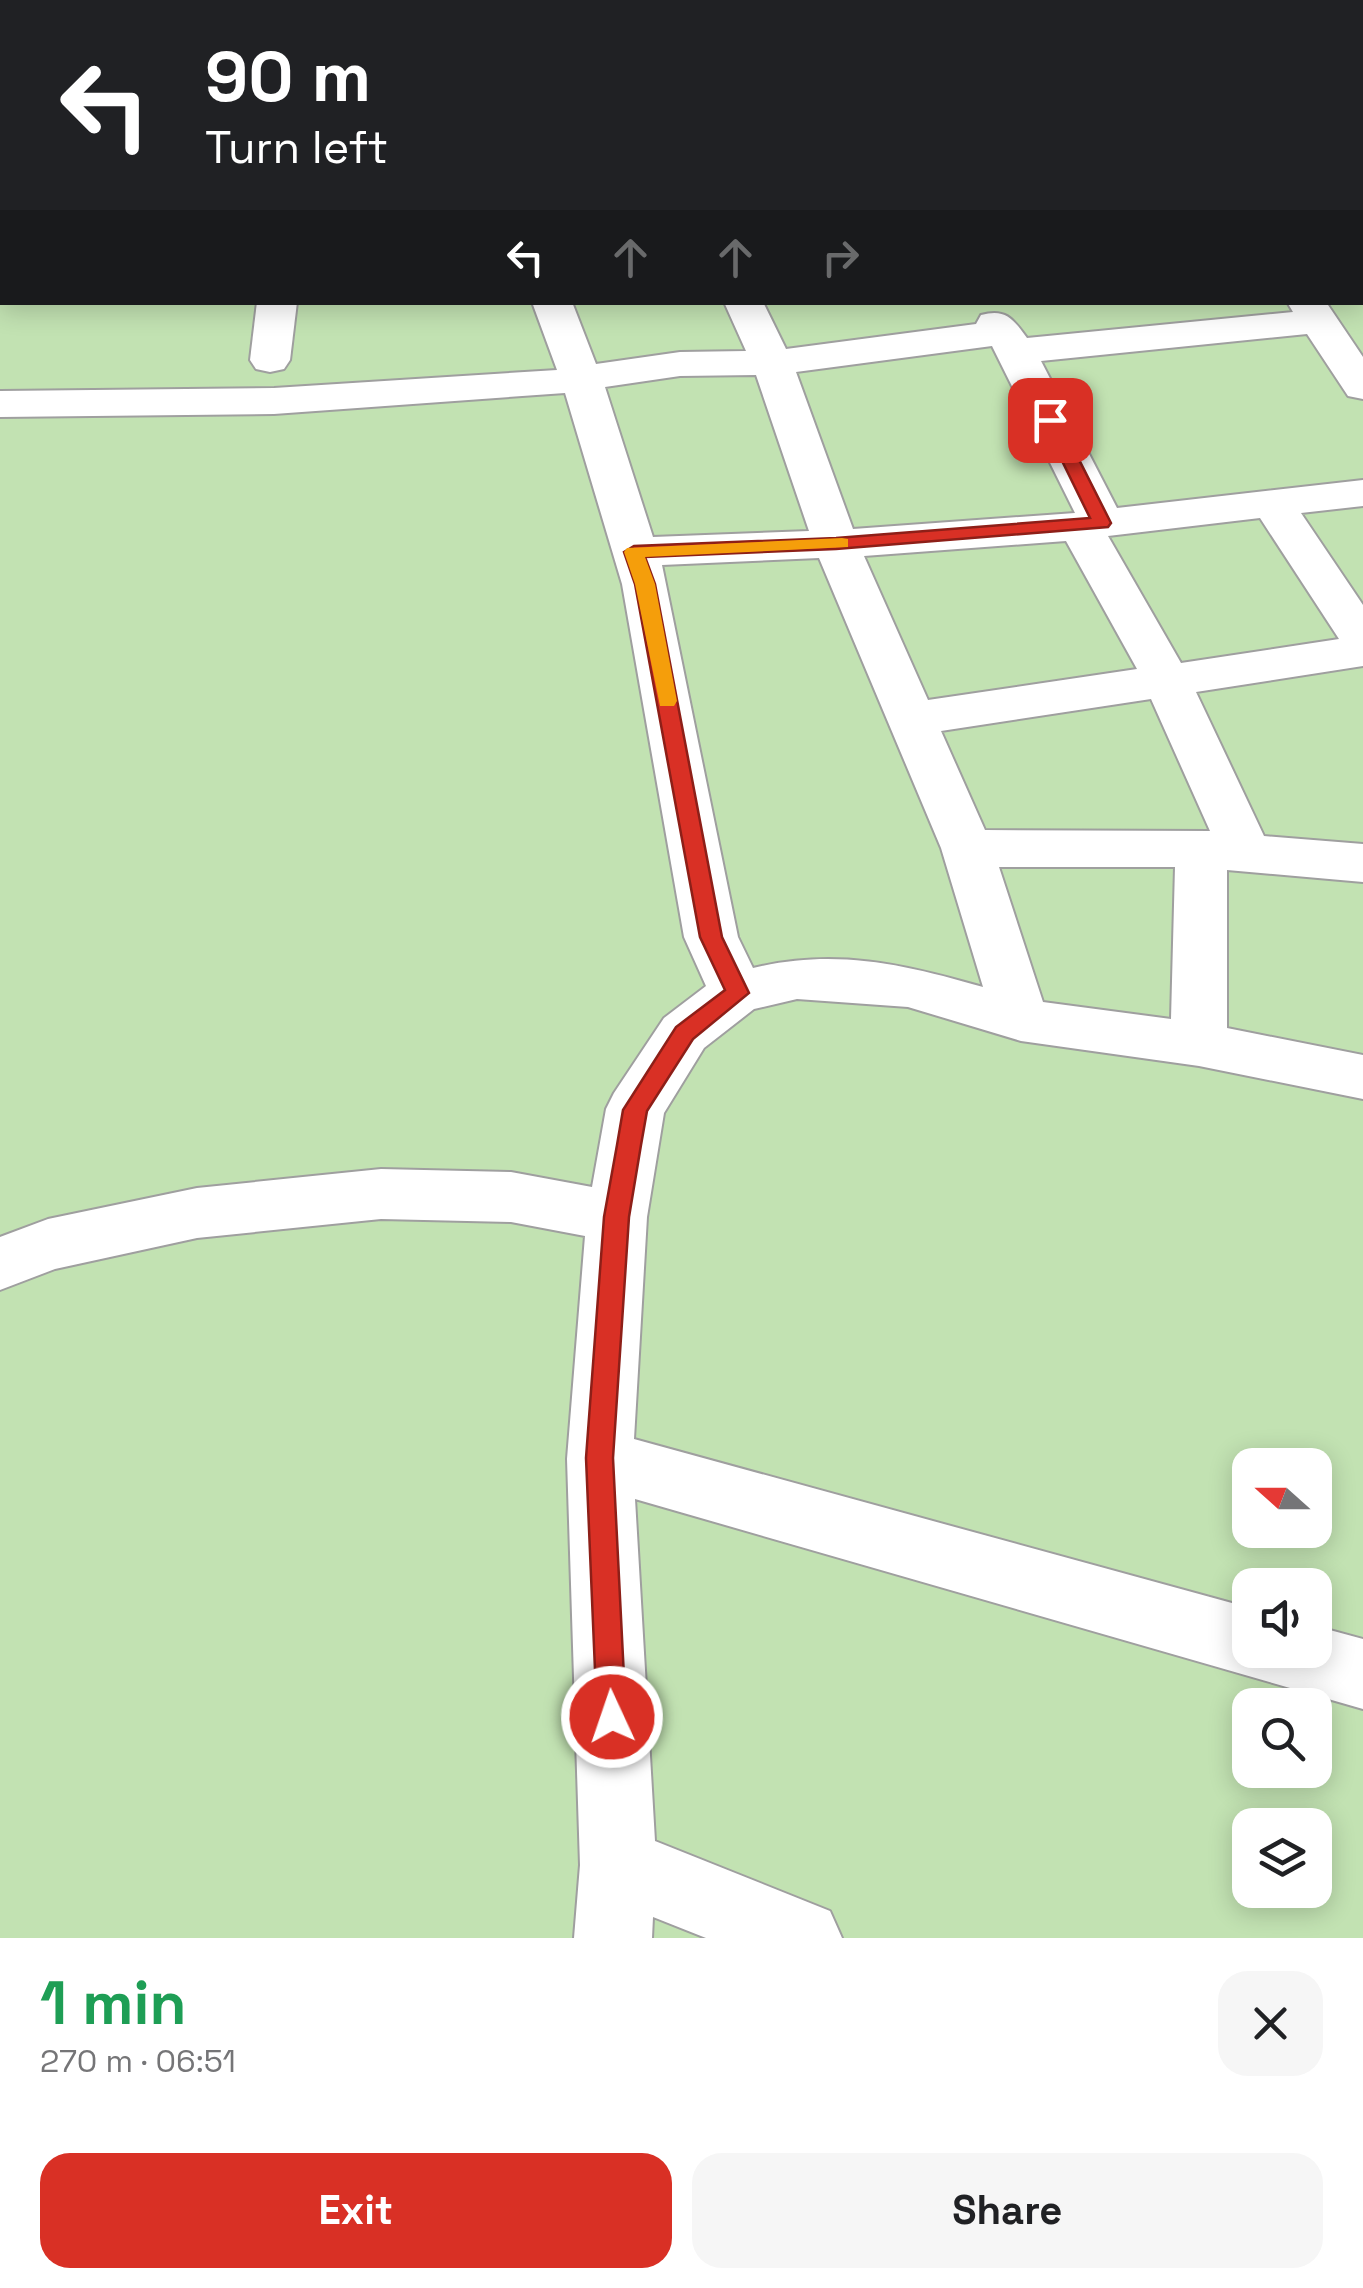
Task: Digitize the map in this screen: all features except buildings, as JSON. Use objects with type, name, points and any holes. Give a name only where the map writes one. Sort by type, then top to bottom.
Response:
[{"type":"street","points":[[270,360],[276,305]]},
{"type":"street","points":[[553,305],[581,378],[645,584],[711,937],[738,993]]},
{"type":"street","points":[[744,305],[772,362],[836,544],[967,848],[1022,1020]]},
{"type":"street","points":[[0,404],[274,400],[558,382],[680,364],[772,362],[1000,329],[1312,312],[1363,387]]},
{"type":"street","points":[[1000,329],[1166,678],[1223,850],[1199,1044]]},
{"type":"street","points":[[634,552],[836,544],[1091,524],[1363,493]]},
{"type":"street","points":[[1272,503],[1363,640]]},
{"type":"street","points":[[910,720],[1363,651]]},
{"type":"street","points":[[967,848],[1223,850],[1363,862]]},
{"type":"street","points":[[613,1938],[618,1865],[600,1458],[617,1217],[635,1110],[684,1033],[738,993],[796,978],[908,986],[1022,1020],[1199,1044],[1363,1077]]},
{"type":"street","points":[[0,1264],[48,1245],[196,1213],[381,1194],[511,1197],[617,1217]]},
{"type":"street","points":[[600,1458],[1232,1637]]},
{"type":"street","points":[[1332,1665],[1363,1674]]},
{"type":"street","points":[[618,1865],[803,1938]]},
{"type":"green space","points":[[0,305],[1363,305],[1363,1938],[0,1938]]},
{"type":"slow traffic","points":[[667,701],[645,584],[634,552],[842,543]]},
{"type":"route","points":[[612,1717],[600,1458],[617,1217],[635,1110],[684,1033],[738,993],[711,937],[645,584],[634,552],[836,544],[1102,523],[1050,420]]}]
